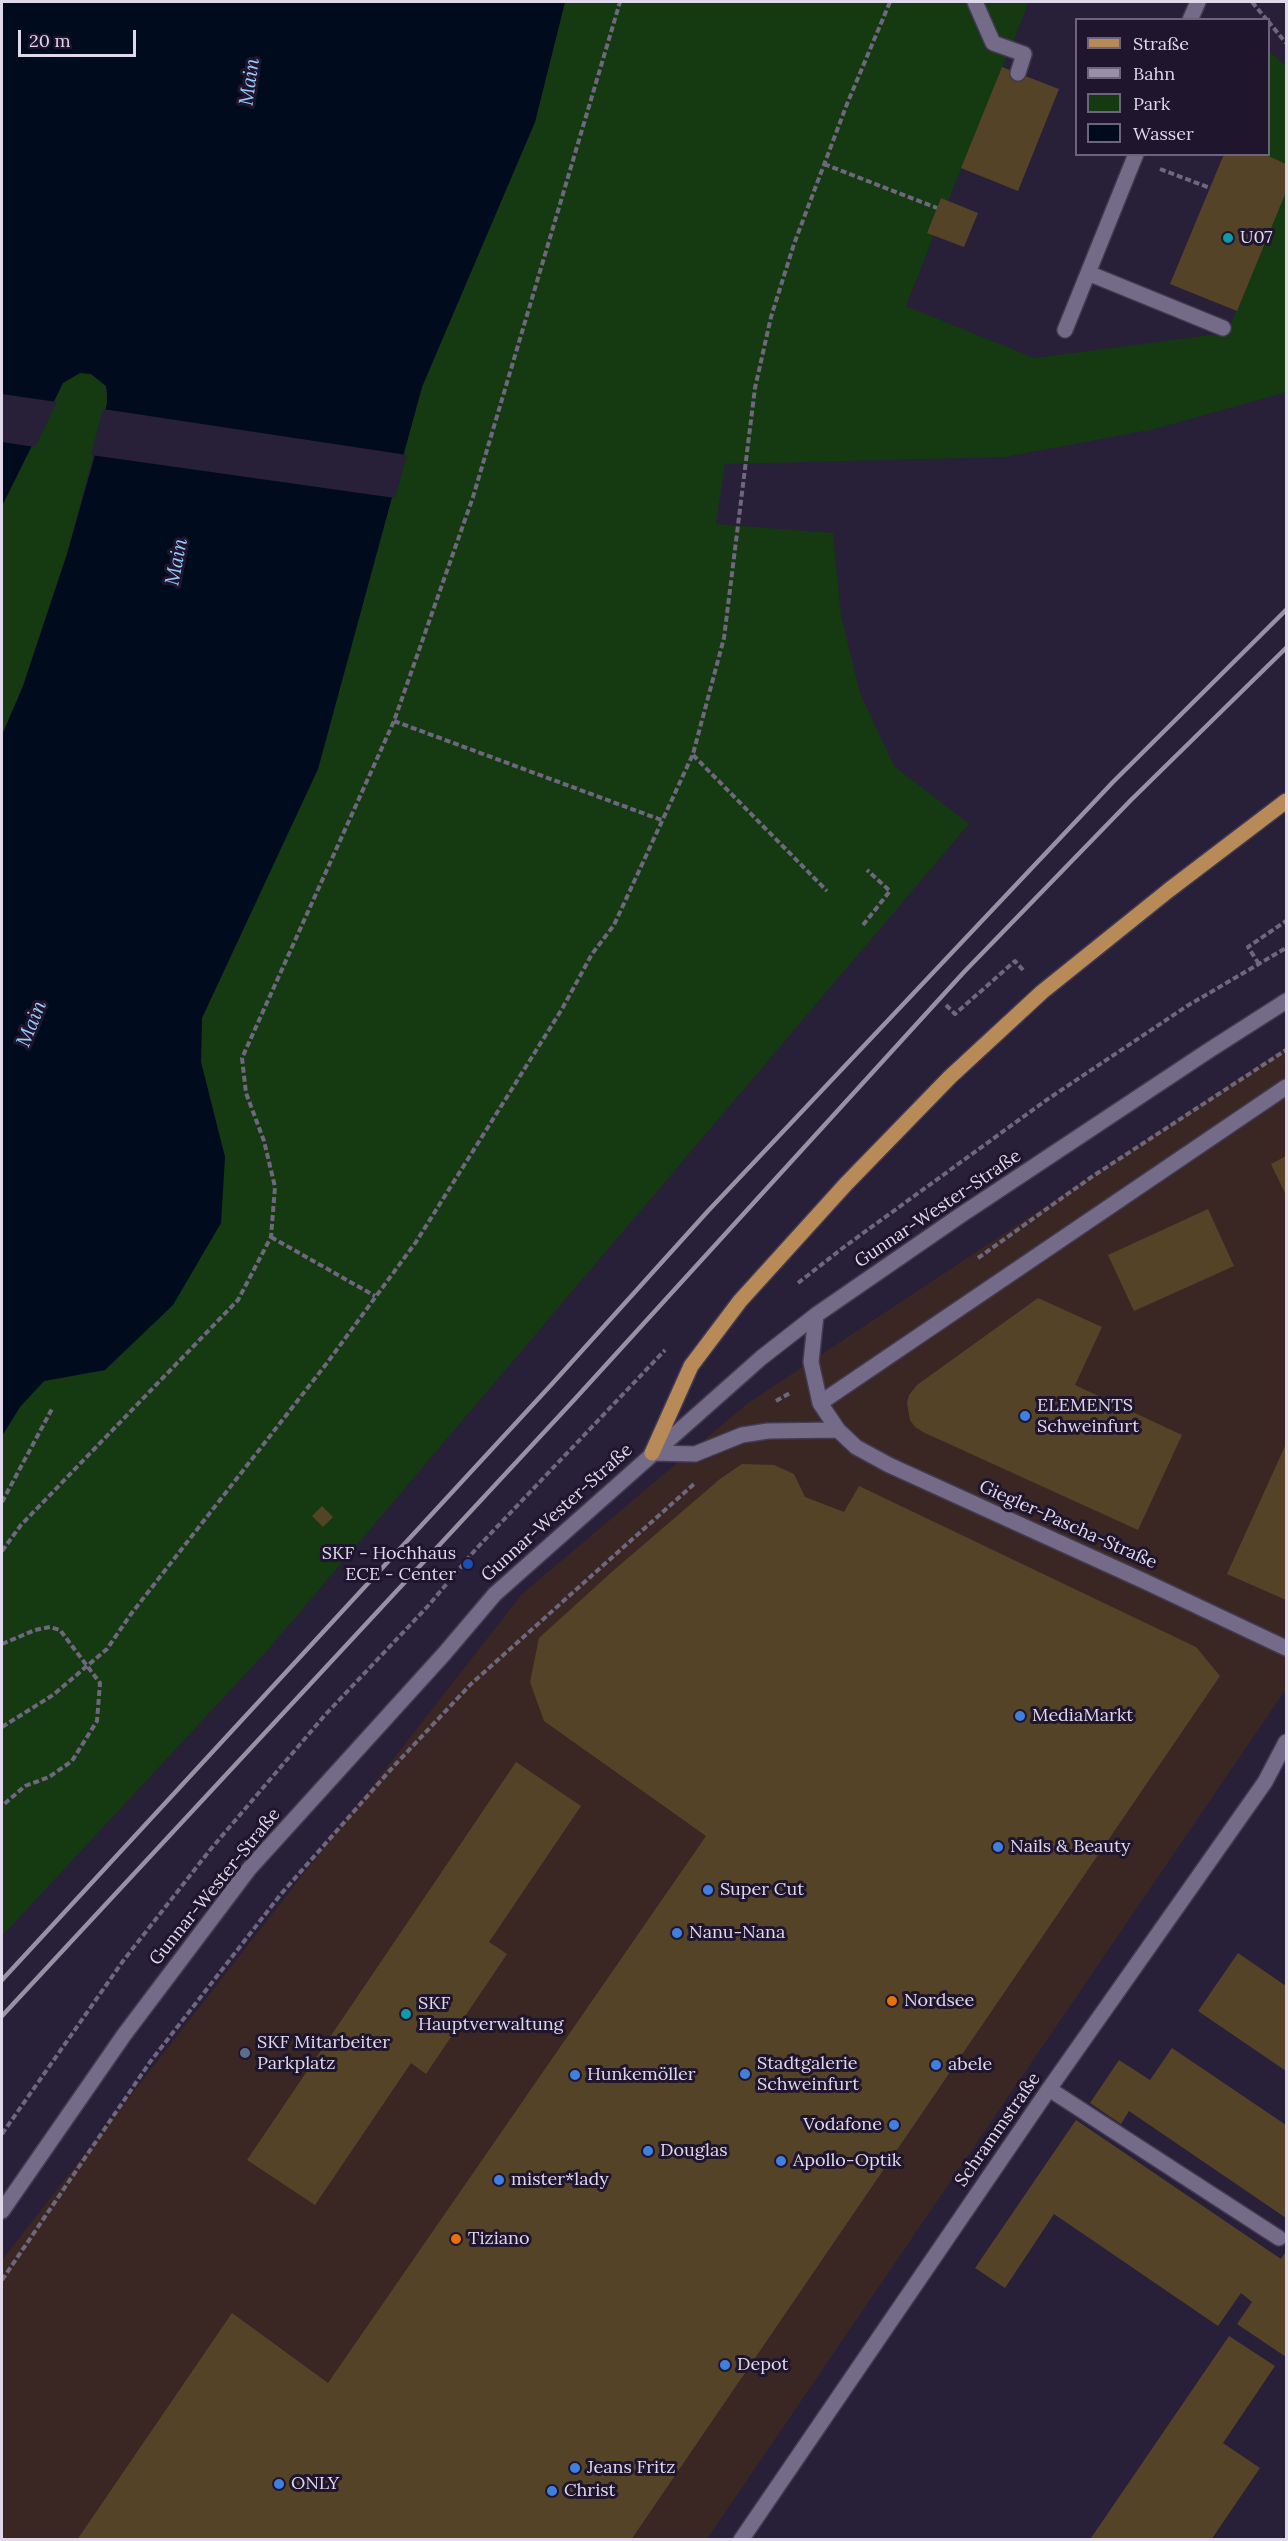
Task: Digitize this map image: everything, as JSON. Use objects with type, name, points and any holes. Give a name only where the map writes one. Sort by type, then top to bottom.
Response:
[{"type":"main road","points":[[652,1453],[692,1366],[740,1301],[846,1184],[950,1077],[1042,992],[1169,890],[1287,801]]},
{"type":"street","points":[[975,2],[993,43],[1024,54],[1017,73]]},
{"type":"street","points":[[1191,18],[1198,2]]},
{"type":"street","points":[[1065,330],[1134,157]]},
{"type":"street","points":[[1088,273],[1223,328]]},
{"type":"street","name":"Gunnar-Wester-Straße","points":[[2,2211],[124,2035],[249,1869],[444,1654],[495,1594],[652,1453],[762,1358],[816,1316],[971,1209],[1287,1001]]},
{"type":"street","points":[[820,1403],[1287,1087]]},
{"type":"street","name":"Giegler-Pascha-Straße","points":[[816,1316],[811,1362],[820,1403],[838,1430],[856,1448],[1287,1648]]},
{"type":"street","points":[[652,1453],[695,1454],[742,1435],[768,1431],[838,1430]]},
{"type":"street","name":"Schrammstraße","points":[[741,2540],[1049,2089],[1265,1782],[1287,1742]]},
{"type":"street","points":[[1049,2089],[1279,2238]]},
{"type":"path","points":[[2,1551],[21,1525],[238,1300],[270,1237],[275,1187],[264,1141],[246,1093],[242,1058],[394,721],[473,497],[620,2]]},
{"type":"path","points":[[2,1727],[53,1695],[107,1648],[327,1363],[422,1233],[562,1009],[592,954],[614,925],[693,754],[724,638],[755,388],[774,306],[824,164],[890,2]]},
{"type":"path","points":[[1252,2],[1266,18]]},
{"type":"path","points":[[1270,22],[1287,43]]},
{"type":"path","points":[[1134,157],[1210,188]]},
{"type":"path","points":[[824,164],[937,208]]},
{"type":"path","points":[[394,721],[664,820]]},
{"type":"path","points":[[693,754],[827,891]]},
{"type":"path","points":[[863,925],[890,891],[867,870]]},
{"type":"path","points":[[1259,964],[1248,947],[1287,921]]},
{"type":"path","points":[[797,1284],[844,1247],[1046,1101],[1187,1006],[1287,948]]},
{"type":"path","points":[[946,1005],[955,1014],[1015,961],[1030,978]]},
{"type":"path","points":[[968,1265],[1090,1178],[1287,1050]]},
{"type":"path","points":[[270,1237],[375,1296]]},
{"type":"path","points":[[2,2134],[123,1961],[210,1850],[325,1715],[428,1606],[540,1480],[668,1346]]},
{"type":"path","points":[[768,1431],[768,1406],[814,1377]]},
{"type":"path","points":[[2,1502],[53,1407]]},
{"type":"path","points":[[2,2280],[150,2062],[281,1894],[393,1767],[471,1684],[534,1625],[698,1481]]},
{"type":"path","points":[[2,1644],[35,1630],[50,1627],[60,1630],[99,1683],[97,1721],[85,1744],[72,1761],[49,1777],[25,1786],[2,1806]]},
{"type":"shaded area","points":[[1286,1047],[1286,1689],[707,2539],[2,2539],[2,2260],[522,1594],[748,1403]]},
{"type":"green space","points":[[565,2],[1029,2],[948,201],[941,198],[934,235],[906,306],[1034,358],[1227,333],[1286,192],[1286,392],[1155,429],[1005,457],[725,464],[716,524],[833,533],[841,615],[860,693],[894,766],[969,824],[265,1653],[2,1936],[2,1436],[20,1407],[44,1381],[105,1370],[225,1157],[201,1062],[202,1018],[318,769],[422,387],[535,122]]},
{"type":"green space","points":[[1270,52],[1286,66],[1286,164],[1266,156],[1270,156]]},
{"type":"green space","points":[[80,373],[91,374],[106,386],[107,403],[67,554],[23,686],[2,735],[2,506],[63,383]]},
{"type":"water","name":"Main","points":[[2,2],[565,2],[535,122],[422,387],[318,769],[202,1018],[201,1062],[225,1157],[221,1223],[173,1305],[105,1370],[44,1381],[20,1407],[2,1436],[2,735],[23,686],[67,554],[93,462],[107,403],[107,394],[106,386],[91,374],[80,373],[63,383],[2,506]]},
{"type":"pier","points":[[2,394],[57,402],[35,447],[2,442]]},
{"type":"pier","points":[[103,409],[407,455],[395,498],[91,455]]},
{"type":"building","points":[[1002,67],[1059,89],[1018,191],[961,168]]},
{"type":"building","name":"U07","points":[[1223,156],[1268,156],[1286,164],[1286,192],[1237,311],[1170,284]]},
{"type":"building","points":[[941,198],[978,213],[964,247],[927,233]]},
{"type":"building","points":[[1286,1156],[1286,1195],[1271,1164]]},
{"type":"building","points":[[1208,1209],[1234,1266],[1134,1311],[1108,1255]]},
{"type":"building","name":"ELEMENTS Schweinfurt","points":[[1038,1298],[1102,1327],[1075,1385],[1182,1435],[1138,1530],[925,1433],[915,1427],[910,1420],[907,1403],[909,1395],[917,1385]]},
{"type":"building","points":[[1286,1444],[1286,1600],[1227,1574]]},
{"type":"building","name":"Stadtgalerie Schweinfurt","points":[[742,1464],[774,1465],[794,1474],[805,1497],[844,1512],[859,1486],[1196,1647],[1220,1676],[631,2540],[77,2540],[232,2313],[328,2383],[706,1836],[544,1721],[530,1682],[539,1638],[720,1479]]},
{"type":"building","points":[[322,1506],[333,1517],[323,1527],[312,1516]]},
{"type":"building","name":"SKF Hauptverwaltung","points":[[516,1762],[581,1806],[489,1942],[507,1954],[426,2074],[411,2063],[315,2205],[247,2160]]},
{"type":"building","points":[[1238,1953],[1286,1986],[1286,2071],[1198,2011]]},
{"type":"building","points":[[1172,2048],[1286,2125],[1286,2218],[1129,2111],[1121,2124],[1090,2103],[1119,2060],[1150,2080]]},
{"type":"building","points":[[1076,2120],[1281,2259],[1286,2251],[1286,2357],[1237,2324],[1252,2302],[1241,2293],[1218,2326],[1054,2214],[1005,2288],[975,2268]]},
{"type":"building","points":[[1229,2336],[1275,2366],[1223,2443],[1260,2468],[1211,2540],[1093,2540],[1091,2538]]},
{"type":"railway","points":[[2,1980],[551,1385],[708,1211],[1113,782],[1286,610]]},
{"type":"railway","points":[[2,2016],[574,1400],[964,972],[1131,800],[1286,648]]},
{"type":"place","name":"U07","points":[[1228,238]]},
{"type":"place","name":"ELEMENTS Schweinfurt","points":[[1025,1416]]},
{"type":"place","name":"SKF - Hochhaus ECE - Center","points":[[468,1564]]},
{"type":"place","name":"MediaMarkt","points":[[1020,1716]]},
{"type":"place","name":"Nails & Beauty","points":[[998,1847]]},
{"type":"place","name":"Super Cut","points":[[708,1890]]},
{"type":"place","name":"Nanu-Nana","points":[[677,1933]]},
{"type":"place","name":"Nordsee","points":[[892,2001]]},
{"type":"place","name":"SKF Hauptverwaltung","points":[[406,2014]]},
{"type":"place","name":"SKF Mitarbeiter Parkplatz","points":[[245,2053]]},
{"type":"place","name":"abele","points":[[936,2065]]},
{"type":"place","name":"Stadtgalerie Schweinfurt","points":[[745,2074]]},
{"type":"place","name":"Hunkemöller","points":[[575,2075]]},
{"type":"place","name":"Vodafone","points":[[894,2125]]},
{"type":"place","name":"Douglas","points":[[648,2151]]},
{"type":"place","name":"Apollo-Optik","points":[[781,2161]]},
{"type":"place","name":"mister*lady","points":[[499,2180]]},
{"type":"place","name":"Tiziano","points":[[456,2239]]},
{"type":"place","name":"Depot","points":[[725,2365]]},
{"type":"place","name":"Jeans Fritz","points":[[575,2468]]},
{"type":"place","name":"ONLY","points":[[279,2484]]},
{"type":"place","name":"Christ","points":[[552,2491]]}]
